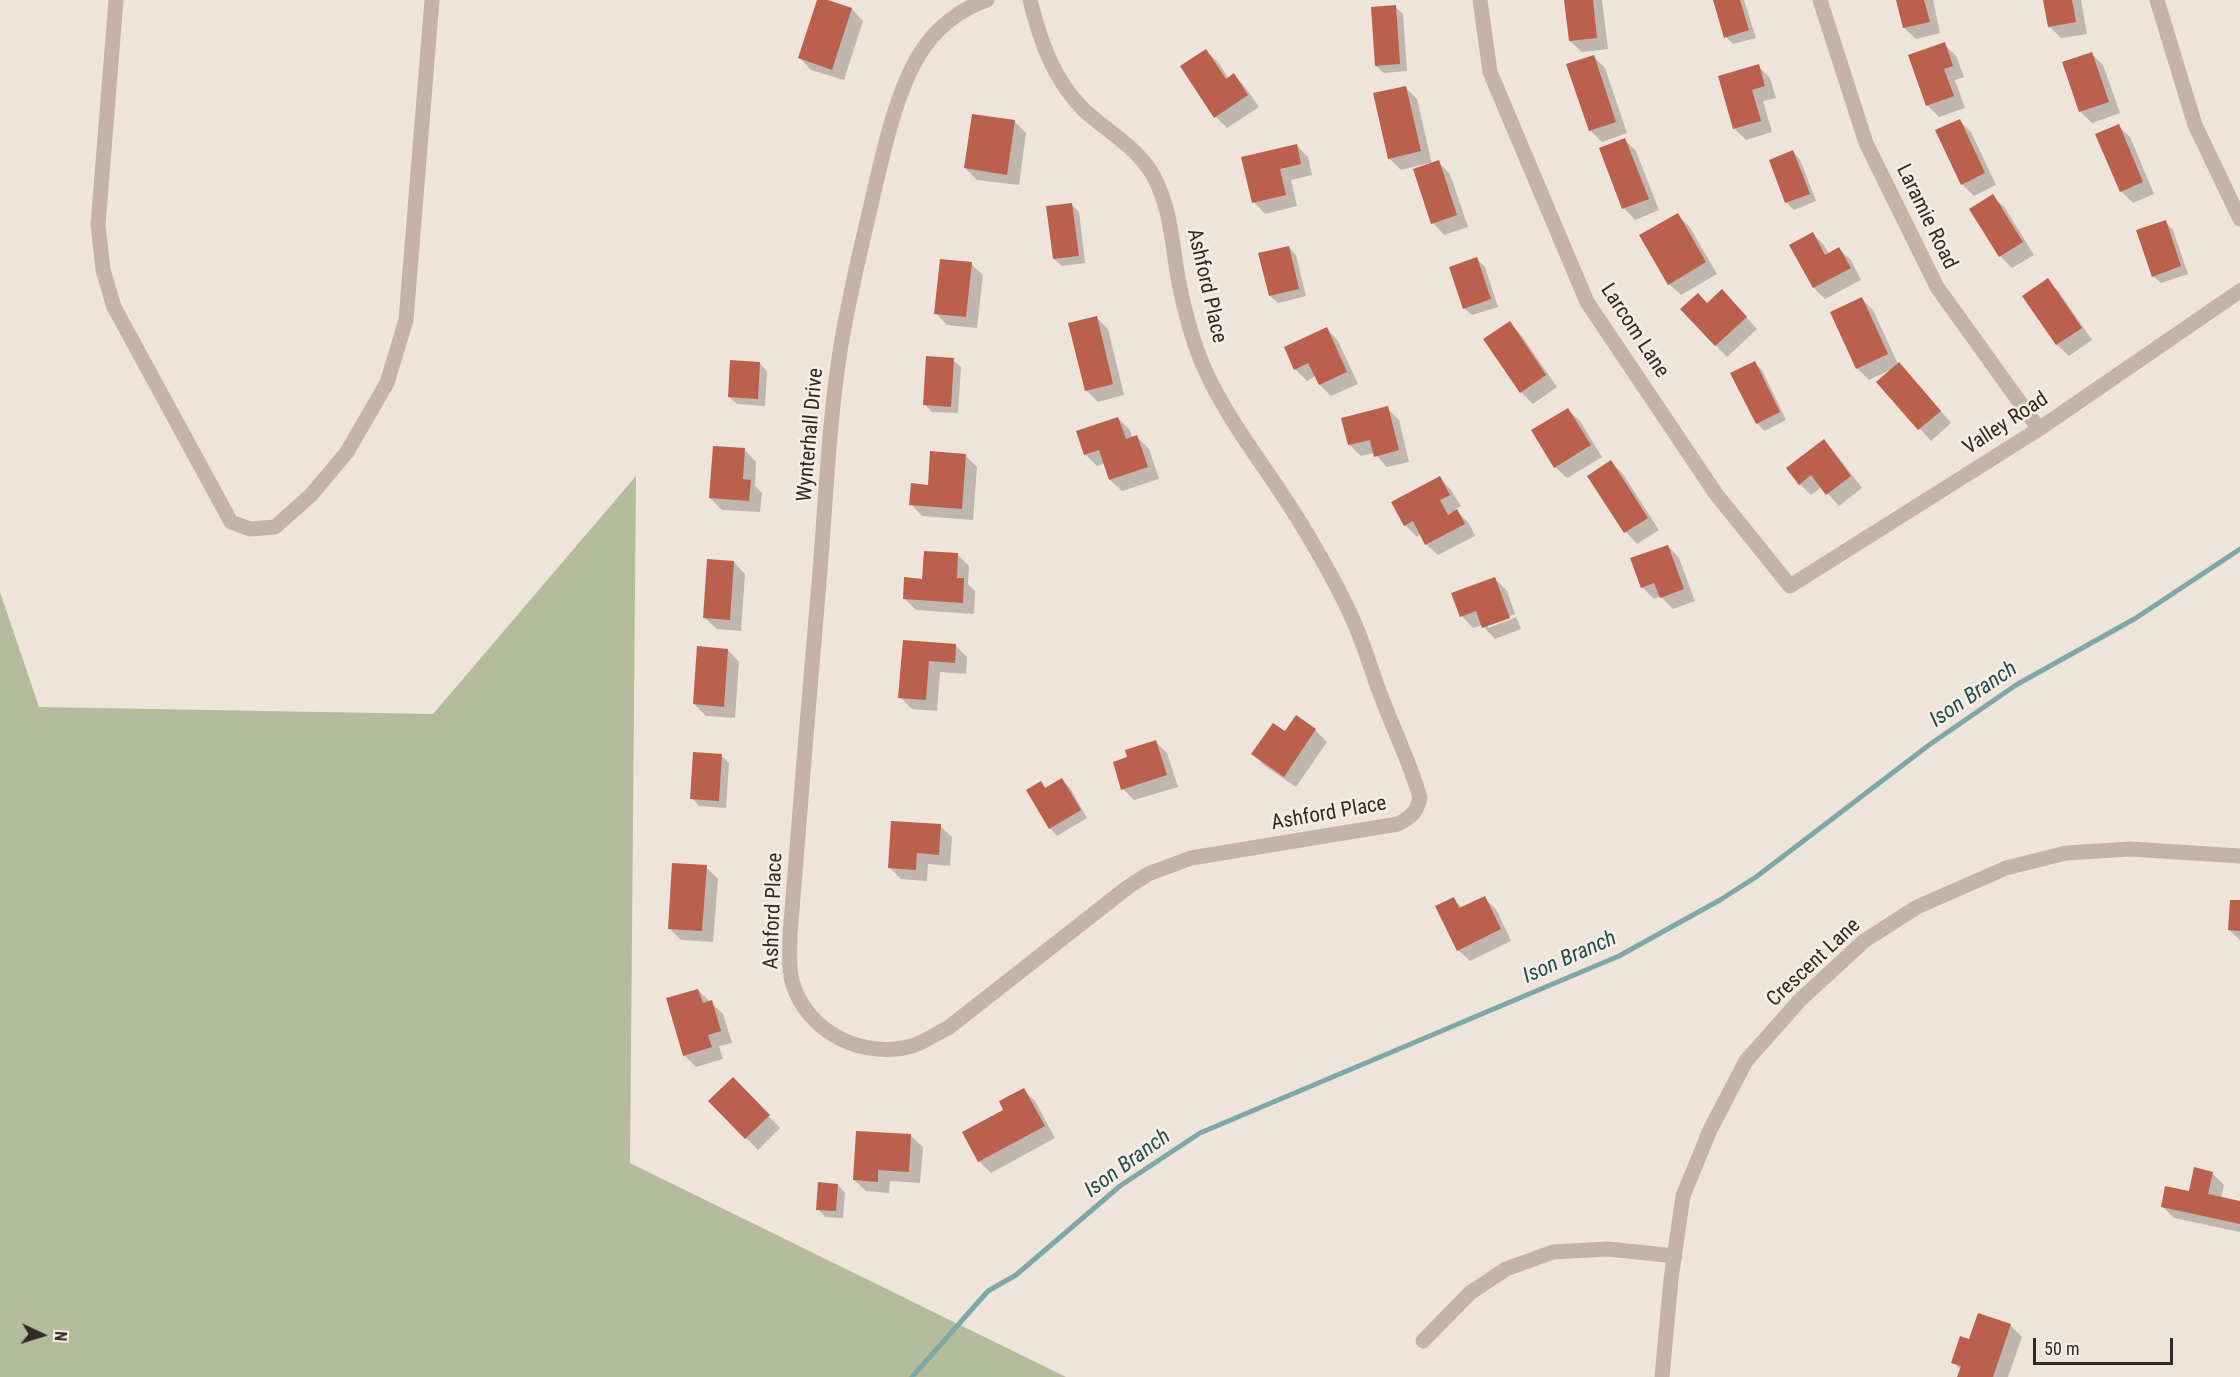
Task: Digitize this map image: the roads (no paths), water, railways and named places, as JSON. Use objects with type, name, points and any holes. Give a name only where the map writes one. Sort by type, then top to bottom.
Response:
[{"type":"street","points":[[116,0],[98,225],[103,270],[114,307],[207,482],[231,522],[250,529],[275,527],[311,495],[347,452],[387,383],[405,320],[432,0]]},
{"type":"street","name":"Wynterhall Drive","points":[[807,716],[841,346],[881,162],[894,119],[918,56],[954,17],[987,0]]},
{"type":"street","name":"Ashford Place","points":[[807,716],[790,935],[793,982],[800,999],[812,1016],[830,1034],[851,1045],[872,1049],[893,1049],[915,1045],[948,1028],[1148,874],[1191,858],[1384,828],[1410,818],[1418,809],[1420,798],[1416,783],[1353,621],[1300,521],[1220,398],[1205,370],[1186,313],[1164,198],[1155,178],[1146,163],[1131,148],[1083,109],[1054,71],[1036,25],[1030,0]]},
{"type":"street","name":"Larcom Lane","points":[[1480,0],[1490,72],[1587,302],[1716,494],[1790,586]]},
{"type":"street","name":"Laramie Road","points":[[1820,0],[1866,143],[1937,287],[2039,429]]},
{"type":"street","points":[[2157,0],[2195,125],[2240,219]]},
{"type":"street","name":"Valley Road","points":[[1790,586],[2039,429],[2240,291]]},
{"type":"street","name":"Crescent Lane","points":[[1662,1377],[1683,1196],[1710,1130],[1746,1061],[1800,1000],[1864,941],[1917,907],[2006,868],[2066,853],[2130,849],[2240,856]]},
{"type":"street","points":[[1423,1341],[1470,1293],[1506,1269],[1553,1252],[1608,1249],[1675,1256]]},
{"type":"waterway","name":"Ison Branch","points":[[912,1377],[988,1291],[1016,1275],[1120,1186],[1200,1133],[1619,956],[1720,900],[1756,877],[1929,745],[2016,685],[2136,618],[2240,549]]}]
